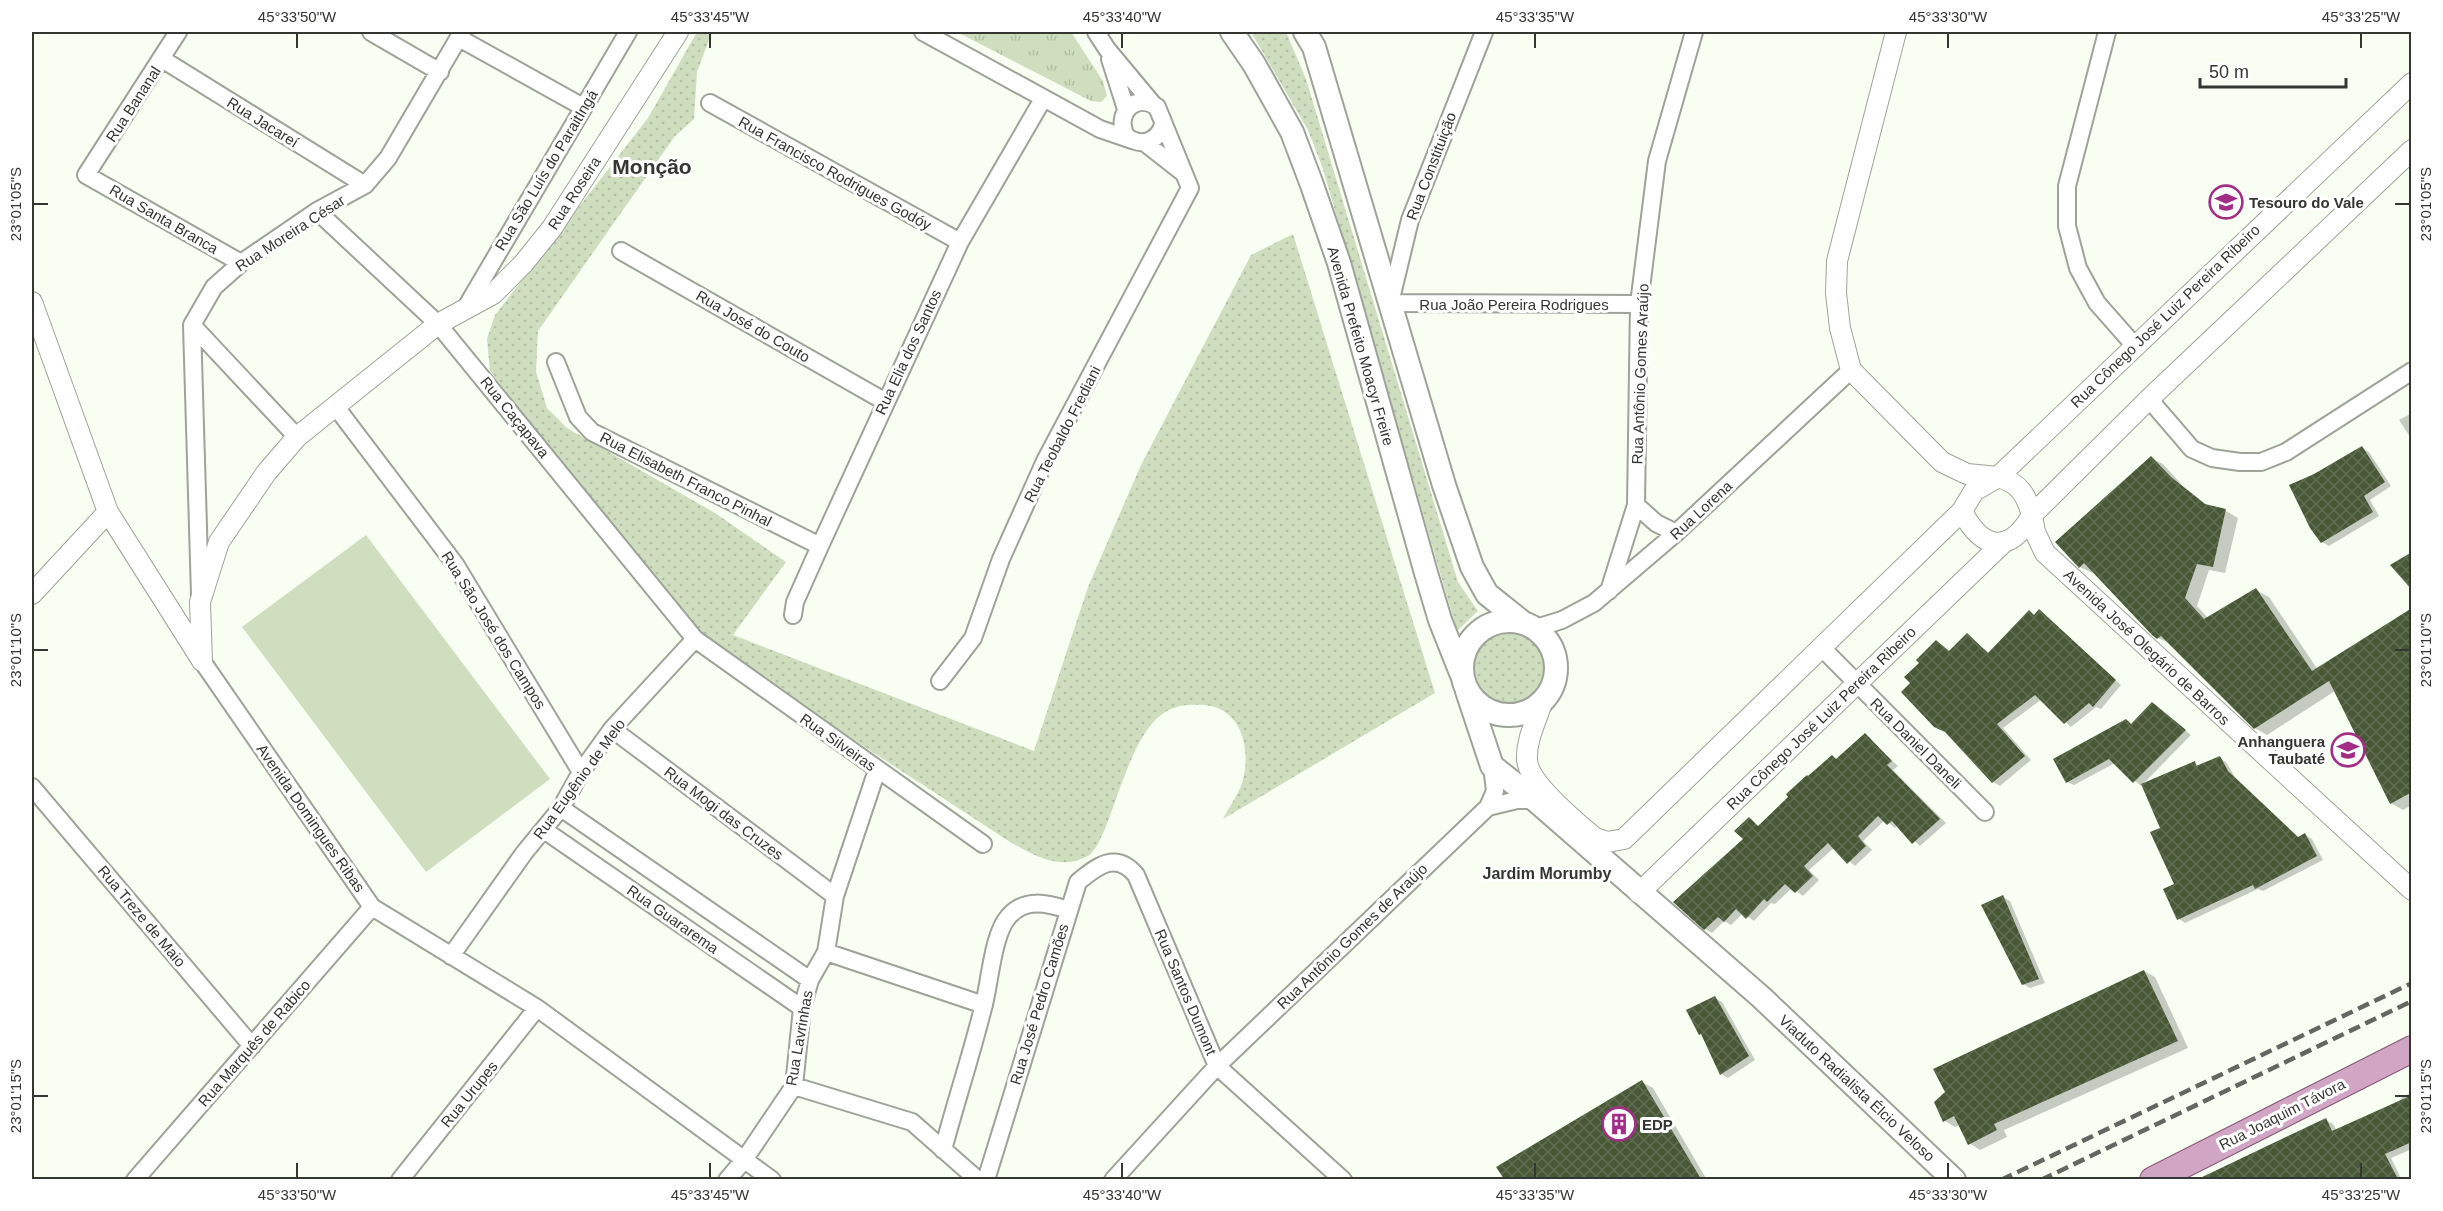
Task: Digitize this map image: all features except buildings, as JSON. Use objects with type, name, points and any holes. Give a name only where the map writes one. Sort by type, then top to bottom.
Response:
[{"type":"main road","name":"Avenida Prefeito Moacyr Freire","points":[[1232,32],[1254,64],[1292,132],[1312,185],[1339,263],[1440,620],[1464,682],[1492,766]]},
{"type":"main road","points":[[1305,32],[1314,47],[1472,567],[1487,594],[1529,625],[1553,650],[1557,663],[1551,690],[1542,702]]},
{"type":"main road","points":[[1464,682],[1462,657],[1468,643],[1478,631],[1491,623],[1506,620],[1529,625]]},
{"type":"main road","name":"Avenida Prefeito Moacyr Freire","points":[[1464,682],[1476,703],[1488,711],[1502,715],[1517,715],[1531,710],[1542,702]]},
{"type":"main road","points":[[1492,766],[1535,800]]},
{"type":"main road","name":"Viaduto Radialista Élcio Veloso","points":[[1535,800],[1761,997],[1954,1179]]},
{"type":"main road","name":"Rua Joaquim Távora","points":[[2153,1179],[2412,1048]]},
{"type":"street","name":"Rua Bananal","points":[[87,175],[178,32]]},
{"type":"street","points":[[371,32],[440,72]]},
{"type":"street","name":"Rua São Luís do ParaitIngá","points":[[465,309],[628,32]]},
{"type":"street","name":"Rua Roseira","points":[[438,324],[493,294],[524,264],[552,228],[678,32]]},
{"type":"street","points":[[922,32],[1113,135],[1138,141],[1157,137],[1163,125]]},
{"type":"street","points":[[1096,32],[1107,49],[1161,113],[1163,125],[1187,181]]},
{"type":"street","name":"Rua Constituição","points":[[1390,303],[1410,220],[1484,32]]},
{"type":"street","name":"Rua Antônio Gomes Araújo","points":[[1609,591],[1636,506],[1639,304],[1658,161],[1694,32]]},
{"type":"street","points":[[1896,32],[1837,261],[1837,304],[1851,370],[1942,462],[1967,474],[2012,480],[2027,497],[2032,515]]},
{"type":"street","points":[[2107,32],[2067,186],[2067,226],[2078,268],[2097,303],[2134,345]]},
{"type":"street","points":[[461,34],[584,107]]},
{"type":"street","name":"Rua Moreira César","points":[[192,325],[214,287],[241,263],[317,211],[365,185],[388,158],[461,34]]},
{"type":"street","points":[[1107,49],[1124,112],[1122,129],[1187,181]]},
{"type":"street","name":"Rua Jacareí","points":[[162,59],[365,185]]},
{"type":"street","name":"Rua Cônego José Luiz Pereira Ribeiro","points":[[1542,702],[1529,738],[1526,761],[1532,777],[1595,838],[1607,842],[1624,839],[1962,511],[1974,491],[1998,477],[2134,345],[2412,83]]},
{"type":"street","name":"Rua Elia dos Santos","points":[[793,615],[795,602],[819,546],[884,401],[960,242],[1043,99]]},
{"type":"street","points":[[1084,118],[1124,112],[1138,102],[1152,103]]},
{"type":"street","name":"Rua Francisco Rodrigues Godóy","points":[[710,103],[960,242]]},
{"type":"street","name":"Rua Cônego José Luiz Pereira Ribeiro","points":[[1639,893],[2003,543],[2016,538],[2032,515],[2149,399],[2412,150]]},
{"type":"street","name":"Rua Santa Branca","points":[[87,175],[241,263]]},
{"type":"street","name":"Rua Teobaldo Frediani","points":[[940,681],[973,638],[1001,559],[1045,461],[1187,181]]},
{"type":"street","name":"Rua Caçapava","points":[[317,211],[438,324],[695,639]]},
{"type":"street","name":"Rua José do Couto","points":[[621,251],[884,401]]},
{"type":"street","name":"Avenida Domingues Ribas","points":[[32,302],[108,512],[202,661],[372,907],[537,1008],[772,1179]]},
{"type":"street","name":"Rua João Pereira Rodrigues","points":[[1390,303],[1639,304]]},
{"type":"street","points":[[200,602],[219,542],[266,473],[297,437],[438,324]]},
{"type":"street","points":[[192,325],[297,437]]},
{"type":"street","points":[[192,325],[202,661]]},
{"type":"street","name":"Rua Elisabeth Franco Pinhal","points":[[556,362],[578,417],[592,432],[819,546]]},
{"type":"street","name":"Rua Lorena","points":[[1529,625],[1580,612],[1609,591],[1676,533],[1851,370]]},
{"type":"street","points":[[2149,399],[2192,449],[2212,458],[2261,462],[2286,452],[2412,371]]},
{"type":"street","name":"Rua São José dos Campos","points":[[336,406],[455,564],[581,772]]},
{"type":"street","points":[[1636,506],[1656,523],[1676,533]]},
{"type":"street","points":[[1962,511],[1978,536],[1988,541],[2003,543]]},
{"type":"street","points":[[32,594],[108,512]]},
{"type":"street","name":"Avenida José Olegário de Barros","points":[[2032,515],[2035,532],[2045,553],[2412,890]]},
{"type":"street","name":"Rua Eugênio de Melo","points":[[451,956],[524,853],[561,808],[581,772],[612,729],[695,639]]},
{"type":"street","name":"Rua Silveiras","points":[[695,639],[983,844]]},
{"type":"street","name":"Rua Daniel Daneli","points":[[1822,648],[1985,812]]},
{"type":"street","name":"Rua Mogi das Cruzes","points":[[612,729],[835,896]]},
{"type":"street","points":[[1488,807],[1495,791],[1492,766]]},
{"type":"street","name":"Rua Lavrinhas","points":[[727,1179],[744,1160],[794,1086],[802,1008],[810,980],[826,952],[835,896],[878,770]]},
{"type":"street","name":"Rua Treze de Maio","points":[[32,787],[252,1046]]},
{"type":"street","points":[[1488,807],[1517,800],[1535,800]]},
{"type":"street","name":"Rua Antônio Gomes de Araújo","points":[[1113,1179],[1217,1066],[1488,807]]},
{"type":"street","name":"Rua Guararema","points":[[561,808],[810,980]]},
{"type":"street","name":"Rua Guararema","points":[[544,830],[802,1008]]},
{"type":"street","name":"Rua José Pedro Camões","points":[[986,1179],[1078,882],[1105,864],[1127,864]]},
{"type":"street","name":"Rua Santos Dumont","points":[[1127,864],[1136,875],[1217,1066],[1343,1179]]},
{"type":"street","points":[[943,1150],[984,1005],[1000,929],[1008,916],[1021,906],[1046,903],[1068,910]]},
{"type":"street","name":"Rua Marquês de Rabico","points":[[135,1179],[372,907]]},
{"type":"street","points":[[826,952],[984,1005]]},
{"type":"street","name":"Rua Urupes","points":[[400,1179],[537,1008]]},
{"type":"street","points":[[794,1086],[912,1122],[978,1179]]},
{"type":"green space","points":[[697,32],[712,32],[697,72],[694,119],[675,136],[538,331],[536,372],[547,408],[567,428],[715,513],[786,562],[733,635],[1034,751],[1088,587],[1141,465],[1251,255],[1293,234],[1435,693],[1223,819],[1240,788],[1245,770],[1246,757],[1241,733],[1235,722],[1217,708],[1192,705],[1171,709],[1161,715],[1148,729],[1137,747],[1096,847],[1088,856],[1067,862],[1056,862],[1026,851],[1007,840],[715,649],[660,593],[490,371],[487,339],[495,315],[648,118]]},
{"type":"green space","points":[[957,32],[1071,32],[1103,81],[1107,96],[1101,102],[1091,101]]},
{"type":"green space","points":[[1251,32],[1286,32],[1306,79],[1458,582],[1478,611],[1457,631],[1323,169],[1308,130]]},
{"type":"green space","points":[[366,535],[550,779],[426,872],[242,627]]},
{"type":"green space","points":[[1510,626],[1526,629],[1545,645],[1552,668],[1549,684],[1533,703],[1510,710],[1494,707],[1475,691],[1468,668],[1471,652],[1487,633]]},
{"type":"railway","points":[[2001,1180],[2412,983]]},
{"type":"railway","points":[[2041,1180],[2412,1001]]},
{"type":"place","name":"Tesouro do Vale","points":[[2226,202]]},
{"type":"place","name":"Anhanguera Taubaté","points":[[2348,750]]},
{"type":"place","name":"EDP","points":[[1619,1124]]},
{"type":"district","name":"Monção","points":[[652,166]]},
{"type":"district","name":"Jardim Morumby","points":[[1547,873]]}]
